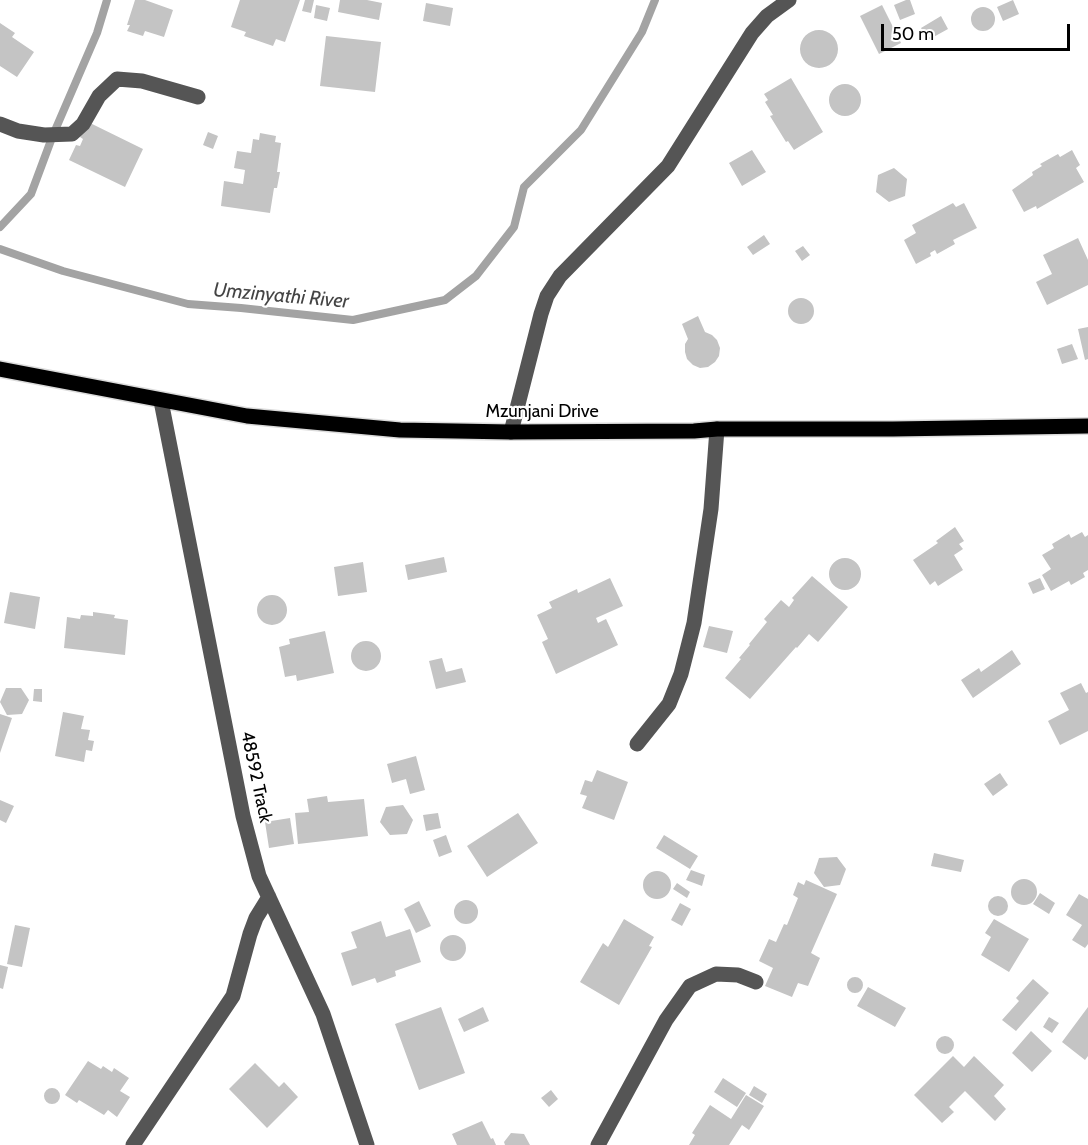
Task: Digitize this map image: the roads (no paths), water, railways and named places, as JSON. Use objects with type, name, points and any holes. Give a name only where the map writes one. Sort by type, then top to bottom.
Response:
[{"type":"main road","name":"Mzunjani Drive","points":[[0,369],[247,416],[400,430],[694,431],[1088,426]]},
{"type":"street","points":[[511,432],[547,296],[560,276],[668,166],[752,33],[768,16],[789,0]]},
{"type":"street","points":[[0,124],[44,135],[72,134],[83,124],[99,96],[117,79],[142,81],[198,97]]},
{"type":"street","name":"48592 Track","points":[[161,401],[243,816],[259,876],[322,1014],[367,1145]]},
{"type":"street","points":[[637,744],[669,704],[681,674],[694,623],[711,509],[717,429]]},
{"type":"street","points":[[133,1145],[233,996],[250,934],[268,897]]},
{"type":"street","points":[[598,1145],[666,1020],[690,986],[716,974],[738,975],[756,982]]},
{"type":"waterway","points":[[0,227],[31,194],[53,135],[97,33],[107,0]]},
{"type":"waterway","name":"Umzinyathi River","points":[[0,249],[63,271],[188,304],[353,320],[445,300],[476,276],[514,227],[524,187],[581,130],[642,32],[655,0]]}]
